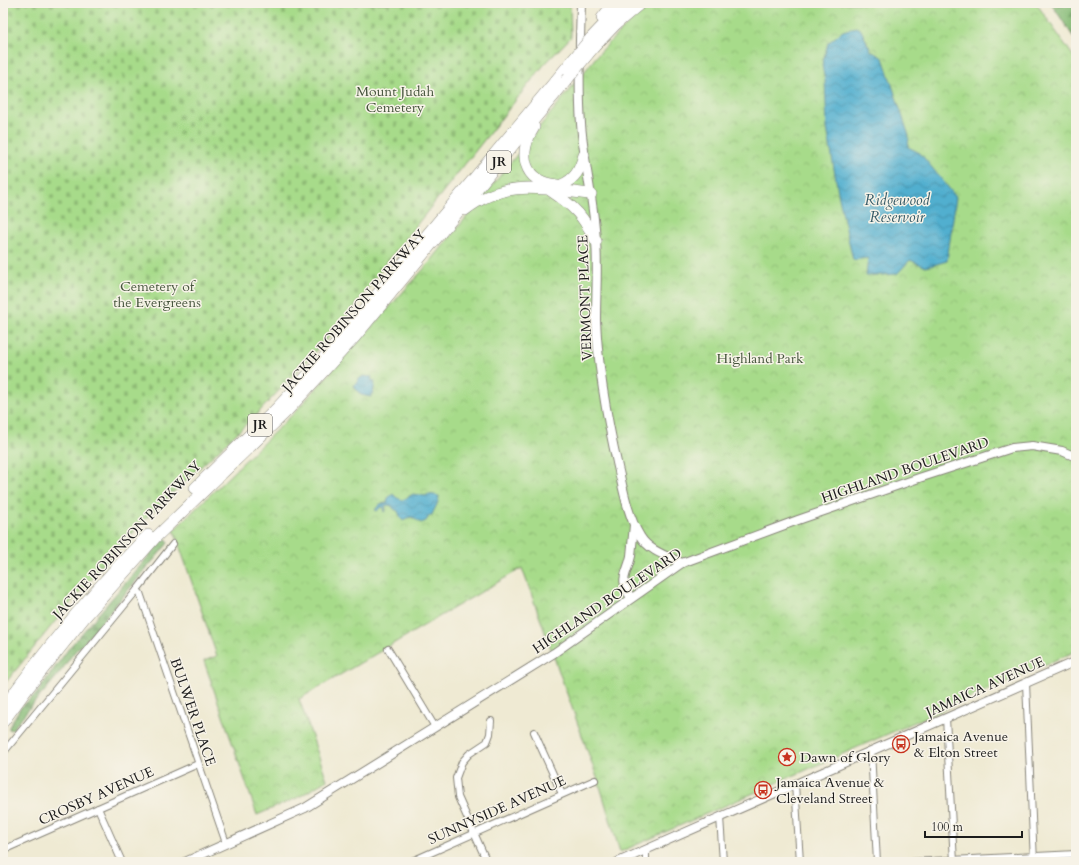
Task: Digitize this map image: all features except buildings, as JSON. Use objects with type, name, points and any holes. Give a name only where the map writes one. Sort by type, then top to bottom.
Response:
[{"type":"highway","points":[[592,43],[598,22],[614,3]]},
{"type":"highway","name":"JACKIE ROBINSON PARKWAY","points":[[3,722],[28,688],[85,617],[155,538],[287,411],[355,337],[566,81],[604,24],[628,3]]},
{"type":"highway","name":"JACKIE ROBINSON PARKWAY","points":[[3,708],[60,633],[97,590],[145,538],[276,409],[330,351],[566,68],[592,43],[641,3]]},
{"type":"highway","points":[[550,101],[528,138],[525,147],[524,155],[528,168],[534,176],[546,183],[590,191]]},
{"type":"highway","points":[[561,185],[571,180],[577,174],[584,155]]},
{"type":"highway","points":[[449,222],[477,201],[495,192],[507,189],[520,188],[590,191]]},
{"type":"highway","points":[[549,190],[576,209],[587,223],[596,241]]},
{"type":"main road","name":"VERMONT PLACE","points":[[581,3],[580,105],[584,155],[596,241],[596,321],[608,423],[621,480],[634,525],[646,545],[659,553],[682,563]]},
{"type":"main road","name":"HIGHLAND BOULEVARD","points":[[185,862],[305,808],[554,653],[682,563],[905,483],[1012,448],[1032,446],[1062,451],[1076,457]]},
{"type":"main road","points":[[632,598],[624,585],[624,576],[630,558],[634,525]]},
{"type":"main road","name":"JAMAICA AVENUE","points":[[618,862],[1076,661]]},
{"type":"street","points":[[3,753],[173,544]]},
{"type":"street","name":"BULWER PLACE","points":[[137,590],[140,593],[226,843]]},
{"type":"street","points":[[388,649],[435,727]]},
{"type":"street","points":[[1026,683],[1034,859]]},
{"type":"street","points":[[946,718],[954,861]]},
{"type":"street","points":[[487,862],[458,796],[456,778],[465,758],[487,742],[490,734],[491,721]]},
{"type":"street","points":[[534,732],[562,794]]},
{"type":"street","points":[[871,751],[877,862]]},
{"type":"street","name":"CROSBY AVENUE","points":[[3,850],[198,764]]},
{"type":"street","name":"SUNNYSIDE AVENUE","points":[[410,862],[595,780]]},
{"type":"street","points":[[795,784],[800,862]]},
{"type":"street","points":[[98,808],[122,862]]},
{"type":"street","points":[[720,817],[723,862]]},
{"type":"street","points":[[646,850],[646,862]]},
{"type":"street","points":[[910,862],[1034,859],[1076,854]]},
{"type":"green space","name":"Cemetery of the Evergreens","points":[[3,3],[570,3],[571,37],[543,66],[391,257],[344,321],[256,415],[142,522],[65,609],[3,686]]},
{"type":"green space","name":"Highland Park","points":[[660,3],[1036,3],[1076,60],[1076,651],[620,852],[599,783],[522,568],[299,699],[327,780],[299,797],[257,815],[204,661],[217,656],[174,530],[295,412],[430,262],[604,48],[618,33],[642,13]]},
{"type":"green space","points":[[1051,3],[1076,3],[1076,41]]},
{"type":"green space","points":[[167,539],[168,543],[76,651],[12,730],[9,729],[20,708],[36,694],[69,648],[163,540]]},
{"type":"water","name":"Ridgewood Reservoir","points":[[856,27],[861,30],[871,51],[883,58],[909,136],[908,147],[920,153],[956,197],[947,261],[926,267],[910,260],[897,274],[866,276],[868,258],[853,260],[839,198],[827,128],[825,81],[822,65],[828,43],[843,31]]},
{"type":"water","points":[[363,376],[372,377],[371,380],[375,381],[373,394],[371,394],[371,397],[361,395],[354,386]]},
{"type":"water","points":[[393,494],[397,498],[403,500],[413,494],[425,496],[429,494],[439,496],[439,499],[432,515],[430,515],[426,521],[421,523],[412,517],[407,518],[404,521],[401,519],[398,511],[392,506],[385,506],[386,511],[384,512],[383,507],[377,511],[375,510],[380,504],[387,503],[388,498]]},
{"type":"place","name":"Jamaica Avenue & Elton Street","points":[[901,744]]},
{"type":"place","name":"Dawn of Glory","points":[[787,757]]},
{"type":"place","name":"Jamaica Avenue & Cleveland Street","points":[[763,790]]},
{"type":"park label","name":"Mount Judah Cemetery","points":[[395,100]]}]
